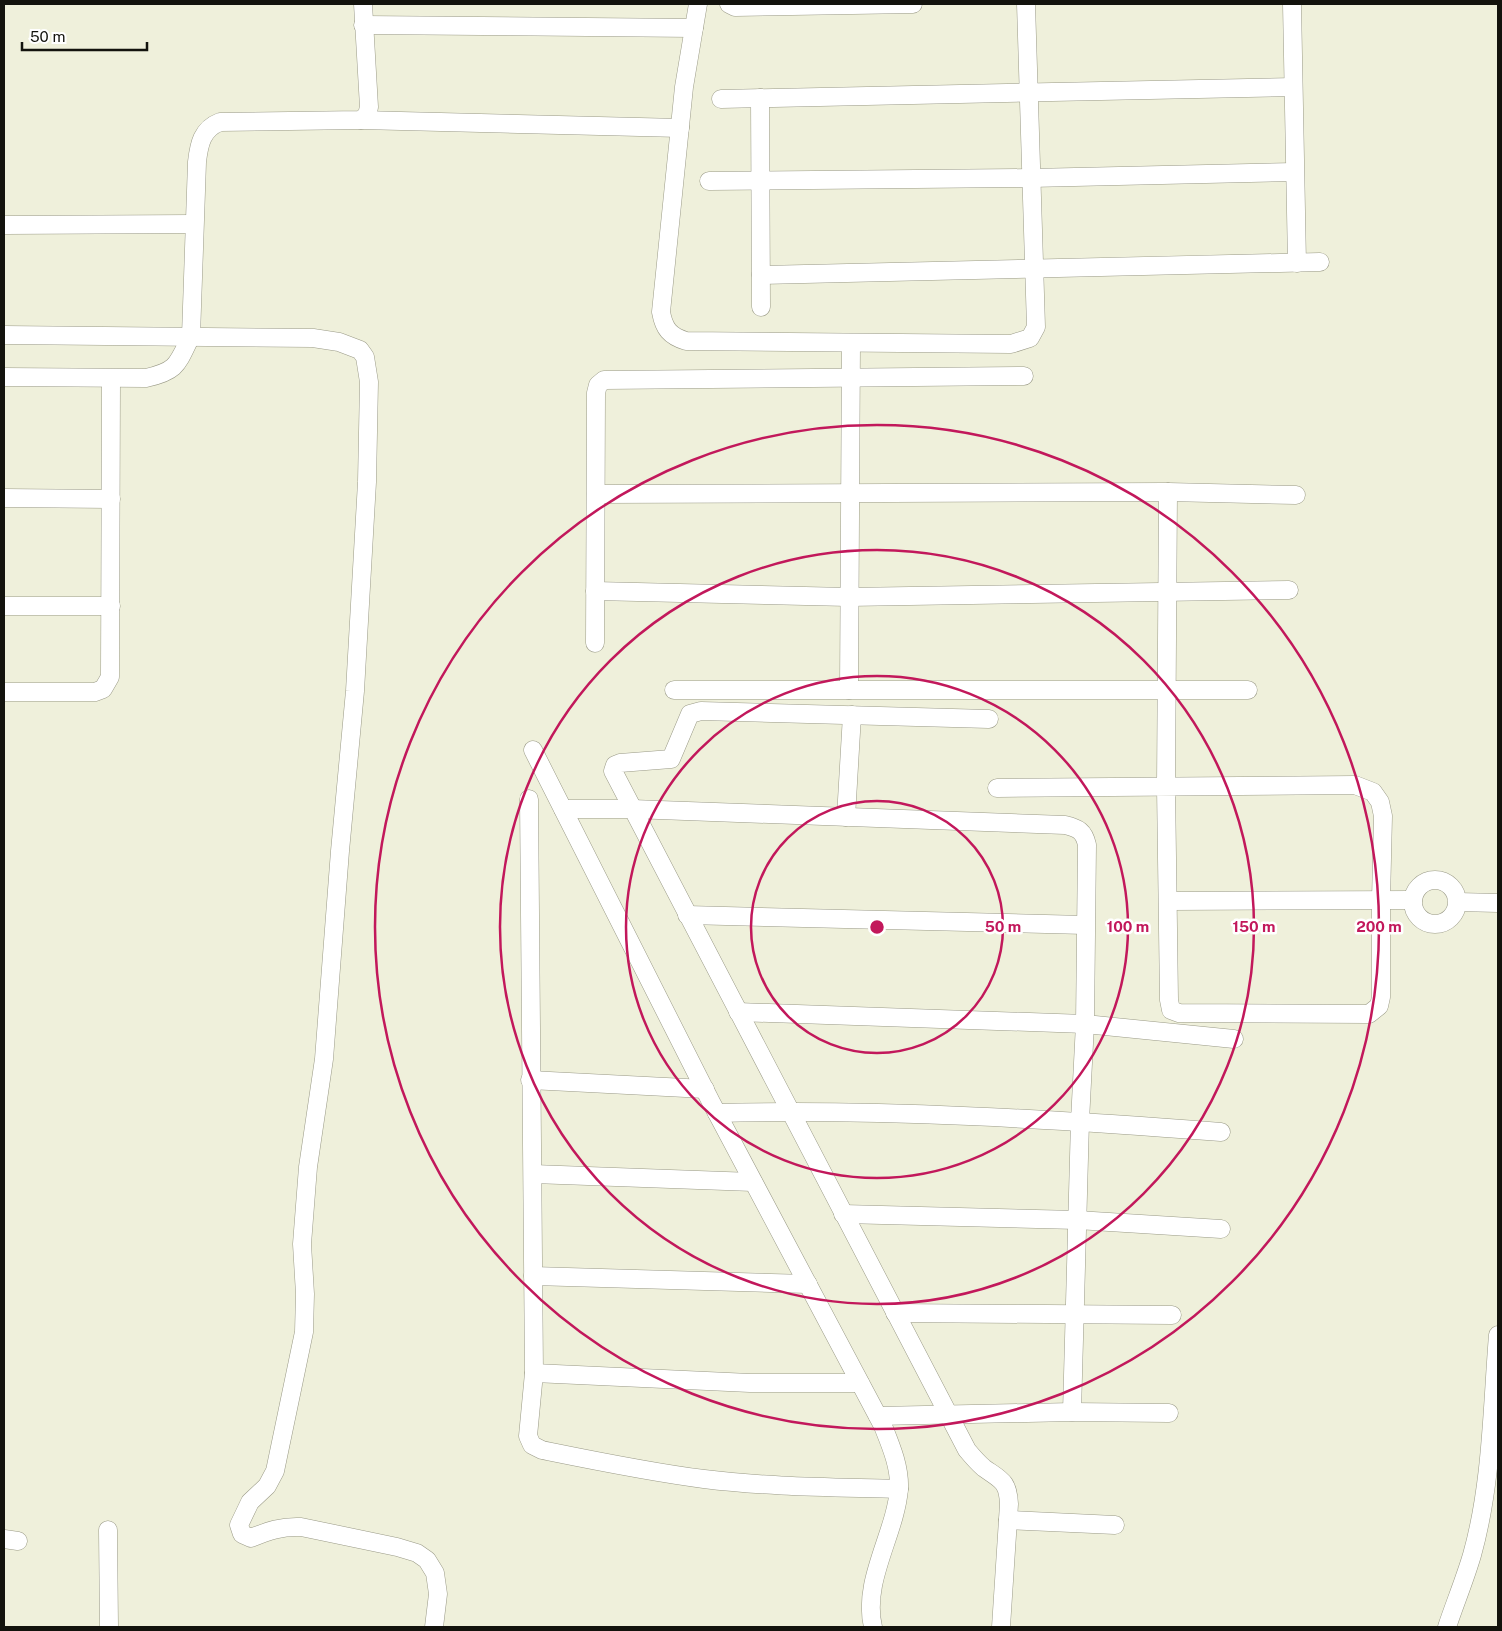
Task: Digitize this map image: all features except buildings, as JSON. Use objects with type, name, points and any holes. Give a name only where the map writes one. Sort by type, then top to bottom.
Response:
[{"type":"street","points":[[361,120],[367,115],[369,107],[363,4]]},
{"type":"street","points":[[698,4],[680,128],[661,312],[665,328],[670,334],[686,341],[1011,344],[1026,341],[1034,334],[1036,327],[1026,4]]},
{"type":"street","points":[[730,4],[735,7],[913,4]]},
{"type":"street","points":[[1292,4],[1297,263]]},
{"type":"street","points":[[363,25],[694,28]]},
{"type":"street","points":[[721,99],[1029,91],[1293,87]]},
{"type":"street","points":[[760,98],[761,307]]},
{"type":"street","points":[[4,377],[146,378],[166,374],[179,361],[191,336],[194,224],[199,145],[204,133],[211,125],[220,122],[361,120],[680,128]]},
{"type":"street","points":[[709,181],[1031,178],[1294,172]]},
{"type":"street","points":[[4,225],[194,224]]},
{"type":"street","points":[[761,275],[1320,262]]},
{"type":"street","points":[[4,335],[313,338],[339,342],[360,350],[365,357],[369,382],[367,482],[355,691],[340,850],[324,1059],[308,1167],[302,1244],[305,1294],[304,1332],[276,1471],[267,1486],[250,1502],[239,1525],[242,1534],[251,1538],[287,1526],[301,1527],[417,1553],[427,1560],[436,1573],[438,1594],[434,1627]]},
{"type":"street","points":[[848,690],[852,342]]},
{"type":"street","points":[[595,643],[596,393],[598,385],[604,380],[1024,376]]},
{"type":"street","points":[[4,692],[95,692],[103,689],[110,678],[111,379]]},
{"type":"street","points":[[596,494],[1168,492],[1296,495]]},
{"type":"street","points":[[997,788],[1166,787],[1355,785],[1374,792],[1380,802],[1383,816],[1380,900],[1381,997],[1379,1006],[1369,1014],[1179,1013],[1171,1010],[1169,1000],[1166,787],[1168,492]]},
{"type":"street","points":[[4,498],[111,499]]},
{"type":"street","points":[[595,591],[848,597],[1289,590]]},
{"type":"street","points":[[4,606],[111,606]]},
{"type":"street","points":[[674,690],[1248,690]]},
{"type":"street","points":[[988,719],[701,712],[690,714],[675,754],[671,759],[620,763],[615,765],[614,776],[967,1450],[983,1467],[996,1475],[1006,1485],[1009,1504],[1001,1627]]},
{"type":"street","points":[[846,817],[852,715]]},
{"type":"street","points":[[533,750],[717,1113],[878,1416],[894,1455],[898,1489],[871,1596],[870,1615],[873,1627]]},
{"type":"street","points":[[529,799],[534,1374],[528,1436],[532,1445],[536,1448],[630,1468],[705,1479],[789,1486],[898,1489]]},
{"type":"street","points":[[563,809],[632,809],[1065,824],[1078,829],[1085,835],[1087,845],[1085,1024],[1080,1121],[1072,1412]]},
{"type":"street","points":[[1439,880],[1452,888],[1458,902],[1453,916],[1446,922],[1430,924],[1417,915],[1413,900],[1419,887],[1425,882],[1439,880]]},
{"type":"street","points":[[1169,901],[1413,900]]},
{"type":"street","points":[[1458,902],[1498,903]]},
{"type":"street","points":[[687,914],[1085,924]]},
{"type":"street","points":[[738,1012],[1085,1024],[1234,1039]]},
{"type":"street","points":[[530,1080],[705,1089]]},
{"type":"street","points":[[717,1113],[789,1111],[1080,1121],[1221,1132]]},
{"type":"street","points":[[533,1174],[754,1182]]},
{"type":"street","points":[[843,1214],[1077,1220],[1220,1229]]},
{"type":"street","points":[[534,1276],[808,1284]]},
{"type":"street","points":[[895,1313],[1172,1315]]},
{"type":"street","points":[[1447,1627],[1472,1554],[1481,1509],[1488,1464],[1498,1335]]},
{"type":"street","points":[[534,1374],[750,1383],[860,1382]]},
{"type":"street","points":[[878,1416],[1072,1412],[1169,1413]]},
{"type":"street","points":[[1008,1520],[1115,1525]]},
{"type":"street","points":[[108,1530],[109,1627]]}]
